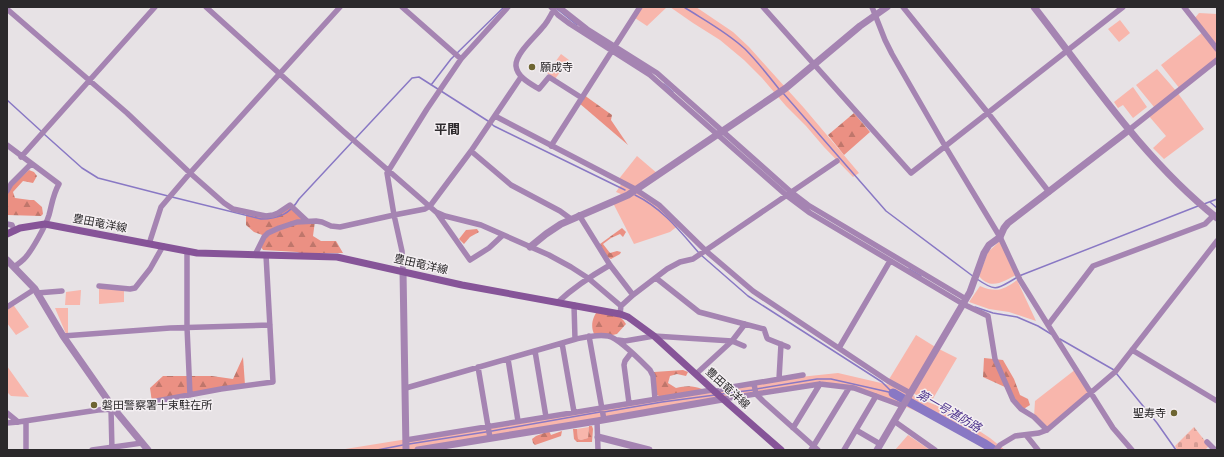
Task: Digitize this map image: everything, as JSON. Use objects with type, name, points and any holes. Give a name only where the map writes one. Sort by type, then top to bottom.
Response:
[{"type":"main road","name":"豊田竜洋線","points":[[7,234],[20,228],[45,224],[187,251],[337,258],[462,285],[574,305],[620,310],[654,336],[713,391],[781,450]]},
{"type":"street","points":[[21,157],[155,7]]},
{"type":"street","points":[[206,7],[343,131],[430,206],[436,212],[470,260],[489,248],[503,235]]},
{"type":"street","points":[[149,244],[161,207],[340,7]]},
{"type":"street","points":[[402,7],[461,59]]},
{"type":"street","points":[[406,450],[406,388],[402,251],[394,215],[388,173],[427,109],[461,59],[508,7]]},
{"type":"street","points":[[551,146],[640,7]]},
{"type":"street","points":[[763,7],[911,173],[1123,7]]},
{"type":"street","points":[[872,7],[892,54],[1000,237],[1020,280],[1113,428],[1132,450]]},
{"type":"street","points":[[530,247],[561,224],[627,196],[786,88],[860,26],[887,7]]},
{"type":"street","points":[[903,7],[1049,192]]},
{"type":"street","points":[[1034,7],[1129,130],[1170,174],[1215,216],[1205,224],[1093,266],[1048,325]]},
{"type":"street","points":[[1184,7],[1217,49]]},
{"type":"street","points":[[582,98],[549,77],[540,89],[521,76],[516,67],[517,61],[525,47],[543,28],[555,8],[587,29],[650,75],[720,132],[810,214],[988,316],[996,359],[1014,400],[1021,409],[1034,417],[1047,430]]},
{"type":"street","points":[[7,9],[127,114],[224,203],[233,209],[266,216],[278,213],[290,205],[307,222]]},
{"type":"street","points":[[856,430],[879,447],[970,292],[984,253],[990,245],[1000,237],[1008,223],[1217,60]]},
{"type":"street","points":[[255,255],[264,237],[268,233],[297,222],[322,222],[331,226],[340,227],[425,209],[430,206],[471,151],[521,76]]},
{"type":"street","points":[[494,116],[636,189],[659,205],[706,250],[753,291],[888,381],[910,393]]},
{"type":"street","points":[[7,145],[21,157],[59,184],[55,190],[49,216],[32,248],[25,258],[14,267]]},
{"type":"street","points":[[471,151],[511,185],[560,211],[571,219]]},
{"type":"street","points":[[436,212],[445,216],[481,225],[571,267],[588,278],[620,310],[633,295],[667,269],[680,262],[693,259],[837,161]]},
{"type":"street","points":[[7,191],[11,184],[31,164]]},
{"type":"street","points":[[788,194],[964,302]]},
{"type":"street","points":[[580,215],[610,265],[633,295]]},
{"type":"street","points":[[7,224],[12,224],[14,230]]},
{"type":"street","points":[[998,448],[1015,436],[1039,433],[1047,430],[1114,372],[1217,241]]},
{"type":"street","points":[[99,286],[130,289],[135,288],[150,270],[163,246]]},
{"type":"street","points":[[187,251],[187,327],[190,395]]},
{"type":"street","points":[[7,423],[113,409],[273,382],[266,255]]},
{"type":"street","points":[[7,260],[36,291],[113,409],[148,450]]},
{"type":"street","points":[[839,348],[890,261]]},
{"type":"street","points":[[558,302],[571,290],[610,265]]},
{"type":"street","points":[[656,278],[699,312],[764,329],[768,339],[788,347]]},
{"type":"street","points":[[7,307],[36,291],[62,290]]},
{"type":"street","points":[[574,305],[575,339]]},
{"type":"street","points":[[696,374],[732,342],[745,324]]},
{"type":"street","points":[[64,336],[187,327],[270,325]]},
{"type":"street","points":[[406,388],[575,339],[589,336],[608,336],[616,340],[650,370],[653,376],[655,399]]},
{"type":"street","points":[[589,336],[602,408],[598,437],[598,450]]},
{"type":"street","points":[[616,340],[625,341],[654,336],[732,342],[744,346]]},
{"type":"street","points":[[562,343],[574,412]]},
{"type":"street","points":[[779,380],[781,344]]},
{"type":"street","points":[[1132,350],[1217,400]]},
{"type":"street","points":[[535,351],[546,417]]},
{"type":"street","points":[[629,403],[624,365],[631,353]]},
{"type":"street","points":[[508,359],[518,421]]},
{"type":"street","points":[[478,367],[490,438]]},
{"type":"street","points":[[406,440],[803,376]]},
{"type":"street","points":[[754,384],[756,394],[763,402],[794,428],[815,449],[850,388]]},
{"type":"street","points":[[418,450],[820,384],[850,388],[903,406]]},
{"type":"street","points":[[794,428],[820,384]]},
{"type":"street","points":[[844,450],[876,396]]},
{"type":"street","points":[[112,449],[113,409]]},
{"type":"street","points":[[7,413],[18,422]]},
{"type":"street","points":[[26,421],[26,450]]},
{"type":"street","points":[[894,421],[935,450]]},
{"type":"street","points":[[1026,435],[1038,450]]},
{"type":"street","points":[[598,437],[630,448],[649,450]]},
{"type":"street","points":[[1207,442],[1215,450]]},
{"type":"street","points":[[92,450],[112,449],[142,443]]},
{"type":"green space","points":[[641,7],[667,7],[647,26],[635,18]]},
{"type":"green space","points":[[670,7],[696,7],[733,32],[749,47],[804,108],[859,173],[853,177],[744,60],[720,40]]},
{"type":"green space","points":[[1199,13],[1217,14],[1217,47],[1194,19]]},
{"type":"green space","points":[[1120,20],[1130,33],[1119,42],[1108,29]]},
{"type":"green space","points":[[1203,32],[1217,49],[1217,60],[1180,89],[1161,65]]},
{"type":"green space","points":[[561,54],[569,60],[555,79],[547,73]]},
{"type":"green space","points":[[1157,69],[1177,92],[1204,129],[1164,159],[1153,148],[1166,136],[1148,115],[1154,107],[1136,85]]},
{"type":"green space","points":[[1133,87],[1147,107],[1133,118],[1123,105],[1118,108],[1114,102]]},
{"type":"green space","points":[[584,95],[612,115],[611,120],[628,145],[579,103]]},
{"type":"green space","points":[[854,113],[870,132],[844,155],[828,135]]},
{"type":"green space","points":[[637,156],[658,174],[635,189],[659,205],[679,225],[670,232],[634,244],[613,203],[621,194],[616,192],[622,183],[618,180]]},
{"type":"green space","points":[[29,170],[34,172],[37,176],[33,183],[23,181],[13,192],[15,198],[34,200],[42,207],[43,214],[41,216],[7,215],[7,194],[10,187]]},
{"type":"green space","points":[[288,206],[307,221],[315,221],[313,236],[321,241],[336,241],[343,253],[320,253],[309,256],[297,252],[263,250],[260,245],[265,236],[254,232],[246,225],[246,212],[272,215]]},
{"type":"green space","points":[[622,228],[626,232],[623,237],[620,234],[603,244],[610,253],[617,251],[621,252],[611,259],[607,257],[600,244]]},
{"type":"green space","points":[[477,229],[479,232],[470,237],[464,244],[459,239],[466,230]]},
{"type":"green space","points":[[1000,241],[1018,274],[1003,282],[993,284],[988,283],[979,276],[988,252]]},
{"type":"green space","points":[[1017,280],[1036,321],[1009,312],[989,309],[969,302],[980,286],[995,290],[1004,288]]},
{"type":"green space","points":[[99,286],[124,289],[124,302],[99,304]]},
{"type":"green space","points":[[81,290],[80,305],[65,305],[66,292]]},
{"type":"green space","points":[[7,302],[8,304],[12,303],[29,327],[16,335],[7,323]]},
{"type":"green space","points":[[55,308],[68,308],[68,334],[66,334]]},
{"type":"green space","points":[[599,309],[618,316],[626,324],[617,334],[608,336],[594,334],[592,327],[593,321]]},
{"type":"green space","points":[[916,335],[957,358],[931,402],[888,381]]},
{"type":"green space","points":[[243,357],[245,385],[152,402],[150,388],[163,376],[212,376],[233,379]]},
{"type":"green space","points":[[984,358],[1003,360],[1014,379],[1020,395],[1028,399],[1030,405],[1022,410],[1007,388],[983,377]]},
{"type":"green space","points":[[7,366],[29,397],[11,396],[7,392]]},
{"type":"green space","points":[[1076,369],[1090,391],[1047,430],[1034,417],[1035,401]]},
{"type":"green space","points":[[683,370],[688,372],[686,376],[677,374],[670,376],[668,383],[676,388],[689,386],[702,389],[663,398],[657,395],[654,372]]},
{"type":"green space","points":[[838,373],[894,386],[925,401],[944,408],[990,438],[1005,450],[986,450],[943,423],[902,405],[866,392],[817,385],[437,445],[414,450],[339,450],[781,379]]},
{"type":"green space","points":[[589,426],[592,426],[593,429],[592,442],[577,442],[574,439],[573,429],[577,429],[578,439],[581,440],[588,438]]},
{"type":"green space","points":[[589,427],[588,438],[581,440],[578,439],[577,429]]},
{"type":"green space","points":[[1194,427],[1209,446],[1205,450],[1177,450],[1175,446]]},
{"type":"green space","points":[[549,431],[551,435],[562,431],[561,436],[535,445],[533,443],[532,439],[536,436]]},
{"type":"green space","points":[[908,435],[930,450],[895,450]]},
{"type":"waterway","points":[[431,85],[451,59],[504,7]]},
{"type":"waterway","points":[[684,7],[723,32],[745,49],[767,73],[779,89]]},
{"type":"waterway","points":[[556,8],[577,25]]},
{"type":"waterway","points":[[355,139],[412,78],[419,77],[494,126],[625,190]]},
{"type":"waterway","points":[[664,84],[673,92]]},
{"type":"waterway","points":[[783,93],[886,211],[974,277]]},
{"type":"waterway","points":[[7,100],[41,131]]},
{"type":"waterway","points":[[44,134],[82,168],[98,178],[168,196]]},
{"type":"waterway","points":[[172,197],[261,219],[278,217],[288,212],[292,208],[352,142]]},
{"type":"waterway","points":[[635,195],[645,200],[662,213],[678,228],[699,253]]},
{"type":"waterway","points":[[1204,204],[1217,199]]},
{"type":"waterway","points":[[1210,202],[1217,208]]},
{"type":"waterway","points":[[1019,276],[1198,206]]},
{"type":"waterway","points":[[701,255],[748,296],[882,382],[891,391]]},
{"type":"waterway","points":[[909,269],[921,276]]},
{"type":"waterway","points":[[977,279],[989,286],[997,288],[1016,278]]},
{"type":"waterway","points":[[975,307],[993,313],[1017,317],[1038,326],[1051,334]]},
{"type":"waterway","points":[[1060,339],[1114,370]]},
{"type":"waterway","points":[[1116,373],[1157,423],[1176,450]]},
{"type":"waterway","points":[[756,389],[817,379],[831,379],[893,393]]},
{"type":"waterway","points":[[721,394],[753,390]]},
{"type":"waterway","name":"第一号湛防路","points":[[893,393],[994,450]]},
{"type":"waterway","points":[[604,412],[715,395]]},
{"type":"waterway","points":[[409,444],[600,412]]},
{"type":"waterway","points":[[377,450],[403,445]]},
{"type":"place","name":"願成寺","points":[[532,67]]},
{"type":"place","name":"磐田警察署十束駐在所","points":[[94,405]]},
{"type":"place","name":"聖寿寺","points":[[1174,413]]},
{"type":"district","name":"平間","points":[[447,129]]}]
